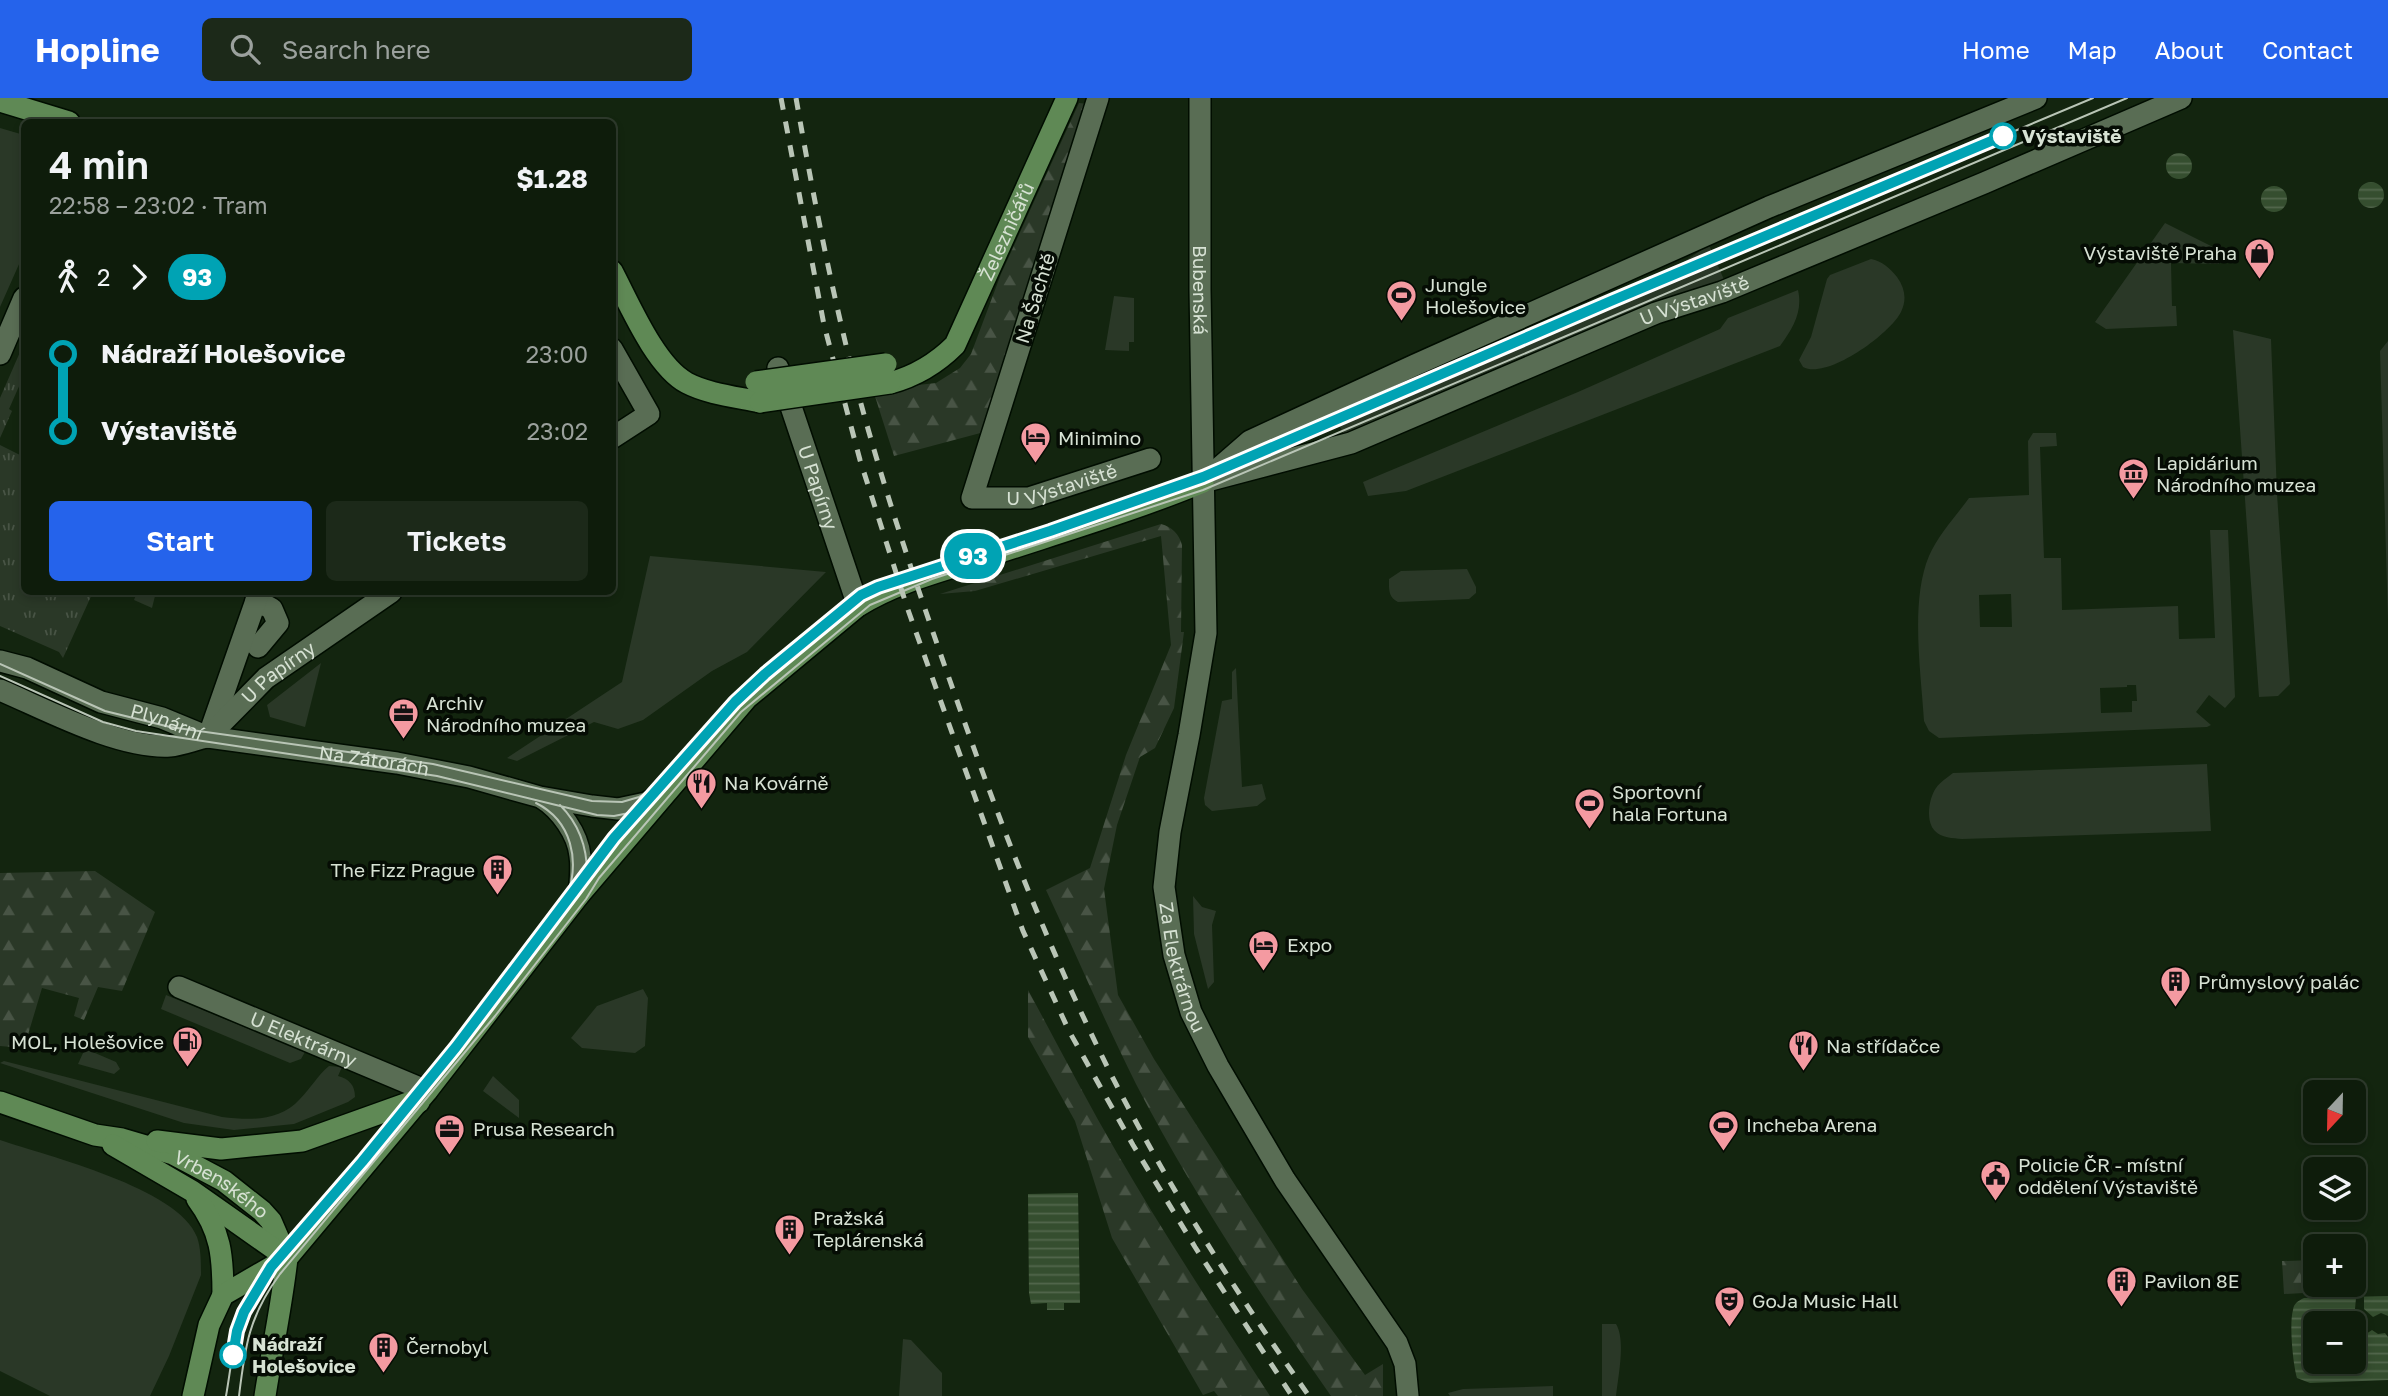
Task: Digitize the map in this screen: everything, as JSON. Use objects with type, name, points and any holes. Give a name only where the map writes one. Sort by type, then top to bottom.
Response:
[{"type":"main road","name":"Železničářů","points":[[616,278],[655,351],[670,370],[687,383],[724,394],[758,392],[888,373],[911,377],[939,359],[960,336],[1067,98]]},
{"type":"main road","points":[[0,101],[59,119]]},
{"type":"main road","name":"U Výstaviště","points":[[287,1258],[423,1096],[579,895],[747,698],[859,606],[875,596],[933,573],[1157,501],[1203,482]]},
{"type":"main road","name":"Vrbenského","points":[[95,1135],[221,1149],[283,1144],[302,1140],[423,1096]]},
{"type":"main road","name":"Vrbenského","points":[[0,1102],[95,1135],[122,1139],[173,1154],[225,1181],[271,1221],[287,1258]]},
{"type":"main road","name":"Vrbenského","points":[[95,1135],[192,1191],[287,1258]]},
{"type":"main road","name":"Vrbenského","points":[[192,1191],[210,1216],[218,1237],[223,1262],[223,1295]]},
{"type":"main road","points":[[192,1396],[209,1325],[223,1295],[287,1258]]},
{"type":"main road","points":[[265,1396],[282,1306],[287,1258]]},
{"type":"street","name":"Na Šachtě","points":[[972,498],[1098,98]]},
{"type":"street","name":"Bubenská","points":[[1200,98],[1203,482]]},
{"type":"street","name":"U Výstaviště","points":[[1203,482],[1250,441],[1404,370],[1769,207],[2036,98]]},
{"type":"street","name":"U Výstaviště","points":[[1203,482],[1351,443],[1656,313],[1722,292],[1990,181],[2181,98]]},
{"type":"street","points":[[0,354],[21,305]]},
{"type":"street","points":[[616,356],[649,414],[616,435]]},
{"type":"street","name":"U Papírny","points":[[778,368],[859,606]]},
{"type":"street","name":"U Výstaviště","points":[[972,498],[1029,498],[1150,460]]},
{"type":"street","name":"Za Elektrárnou","points":[[1203,482],[1206,633],[1170,832],[1164,887],[1174,955],[1191,1012],[1218,1066],[1285,1180],[1397,1343],[1405,1364],[1408,1396]]},
{"type":"street","name":"U Papírny","points":[[208,737],[266,678],[387,595]]},
{"type":"street","points":[[208,737],[258,596],[272,609],[278,623],[258,647]]},
{"type":"street","name":"Plynární","points":[[0,662],[27,668],[101,702],[162,718],[208,737]]},
{"type":"street","name":"Plynární","points":[[0,690],[103,733],[131,741],[170,746],[208,737]]},
{"type":"street","name":"Na Zátorách","points":[[208,737],[397,763],[469,777],[540,797],[618,809],[646,803],[670,789]]},
{"type":"street","name":"Na Zátorách","points":[[540,797],[552,804],[566,820],[580,853],[579,895]]},
{"type":"street","name":"U Elektrárny","points":[[179,987],[423,1096]]},
{"type":"green space","points":[[1079,103],[1088,104],[988,431],[894,456],[873,390],[936,383],[960,368],[971,354],[1001,274]]},
{"type":"green space","points":[[0,128],[21,134],[21,260],[0,307]]},
{"type":"green space","points":[[2165,223],[2219,250],[2219,264],[2171,263],[2172,306],[2176,306],[2177,326],[2106,329],[2095,322]]},
{"type":"green space","points":[[1709,245],[1725,282],[1691,290],[1345,435],[1343,433],[1335,416],[1341,409],[1679,265]]},
{"type":"green space","points":[[1871,259],[1885,265],[1900,281],[1904,299],[1901,312],[1884,332],[1857,353],[1827,367],[1803,367],[1799,360],[1811,337],[1827,279],[1830,275]]},
{"type":"green space","points":[[1798,290],[1796,320],[1780,346],[1406,491],[1368,496],[1363,482],[1578,392],[1720,329],[1728,318]]},
{"type":"green space","points":[[1114,296],[1134,298],[1134,342],[1129,342],[1129,351],[1105,350]]},
{"type":"green space","points":[[2233,330],[2271,339],[2277,494],[2290,684],[2278,696],[2259,697]]},
{"type":"green space","points":[[2388,341],[2388,620],[2380,351]]},
{"type":"green space","points":[[21,350],[21,382],[0,438],[0,398]]},
{"type":"green space","points":[[2033,433],[2056,433],[2057,446],[2040,447],[2044,558],[2061,558],[2062,610],[2178,606],[2179,639],[2215,638],[2210,530],[2228,530],[2235,697],[2225,708],[2209,695],[2196,712],[2211,725],[1939,738],[1929,731],[1924,721],[1918,615],[1923,574],[1929,556],[1942,533],[1969,498],[2029,495],[2028,441]],"holes":[[[2011,594],[2012,627],[1980,627],[1979,595]],[[2136,685],[2137,701],[2132,701],[2132,712],[2101,713],[2100,688]]]},
{"type":"green space","points":[[0,445],[21,456],[21,595],[92,595],[63,658],[59,652],[0,626]]},
{"type":"green space","points":[[1161,524],[1174,531],[1182,545],[1181,632],[1184,632],[1174,708],[1155,748],[1140,757],[1117,825],[1104,889],[1118,995],[1154,1059],[1302,1289],[1365,1375],[1383,1364],[1383,1396],[1331,1396],[1279,1320],[1204,1204],[1136,1084],[1046,890],[1090,868],[1126,755],[1171,645],[1161,536],[975,591],[940,594]]},
{"type":"green space","points":[[650,556],[826,572],[747,652],[712,671],[643,720],[618,729],[594,722],[517,761],[507,758],[622,682]]},
{"type":"green space","points":[[1467,569],[1476,587],[1476,593],[1469,599],[1398,602],[1392,598],[1389,579],[1401,571]]},
{"type":"green space","points":[[136,595],[155,595],[152,608],[134,600]]},
{"type":"green space","points":[[321,663],[305,727],[270,717],[267,705]]},
{"type":"green space","points":[[1236,668],[1242,787],[1262,784],[1266,799],[1257,806],[1212,811],[1205,805],[1204,798],[1222,701],[1232,699],[1232,672]]},
{"type":"green space","points":[[2207,764],[2211,831],[1962,839],[1940,835],[1930,821],[1929,810],[1934,792],[1953,773]]},
{"type":"green space","points":[[95,871],[155,912],[122,991],[98,987],[84,1020],[74,1016],[79,998],[42,988],[24,1048],[0,1046],[0,873]]},
{"type":"green space","points":[[1193,896],[1202,907],[1216,911],[1212,925],[1214,982],[1208,989],[1194,934]]},
{"type":"green space","points":[[643,989],[648,998],[645,1046],[635,1053],[582,1048],[571,1038],[597,1006]]},
{"type":"green space","points":[[1028,990],[1135,1184],[1270,1396],[1218,1396],[1214,1391],[1203,1395],[1112,1238],[1075,1121],[1028,1037]]},
{"type":"green space","points":[[166,995],[305,1052],[301,1059],[290,1063],[161,1009]]},
{"type":"green space","points":[[88,1050],[116,1062],[120,1069],[114,1074],[78,1064],[83,1053]]},
{"type":"green space","points":[[4,1061],[222,1117],[253,1119],[283,1112],[300,1099],[329,1066],[342,1067],[338,1076],[351,1083],[355,1097],[294,1124],[234,1130],[184,1123],[0,1063]]},
{"type":"green space","points":[[493,1076],[519,1100],[519,1118],[483,1091]]},
{"type":"green space","points":[[0,1140],[78,1165],[139,1189],[165,1203],[185,1219],[197,1237],[201,1275],[150,1396],[50,1396],[0,1371]]},
{"type":"green space","points":[[2303,1260],[2303,1293],[2284,1294],[2282,1261]]},
{"type":"green space","points":[[1602,1324],[1616,1324],[1619,1331],[1621,1359],[1616,1396],[1602,1396]]},
{"type":"green space","points":[[903,1339],[911,1340],[942,1373],[942,1396],[899,1396]]},
{"type":"green space","points":[[1553,1386],[1553,1396],[1450,1396],[1448,1393],[1463,1389]]},
{"type":"shaded area","points":[[2179,153],[2188,157],[2192,166],[2188,175],[2179,179],[2170,175],[2166,166],[2170,157]]},
{"type":"shaded area","points":[[2371,182],[2380,186],[2384,195],[2380,204],[2371,208],[2362,204],[2358,195],[2362,186]]},
{"type":"shaded area","points":[[2274,186],[2283,190],[2287,199],[2283,208],[2274,212],[2265,208],[2261,199],[2265,190]]},
{"type":"shaded area","points":[[1078,1193],[1080,1303],[1064,1303],[1064,1310],[1047,1310],[1047,1303],[1031,1304],[1029,1293],[1028,1194]]},
{"type":"shaded area","points":[[2388,1296],[2388,1316],[2381,1313],[2373,1317],[2364,1309],[2366,1297]]},
{"type":"shaded area","points":[[2364,1297],[2356,1298],[2353,1311],[2303,1311],[2303,1374],[2366,1374],[2366,1334],[2372,1330],[2378,1334],[2385,1333],[2388,1337],[2388,1380],[2310,1383],[2297,1378],[2291,1325],[2294,1308],[2297,1302],[2304,1298]]},
{"type":"tram line","points":[[1060,528],[1203,477],[2093,98]]},
{"type":"tram line","points":[[239,1396],[250,1332],[261,1304],[280,1274],[495,1016],[586,899],[599,878],[741,712],[870,605],[932,579],[1203,490],[2127,98]]},
{"type":"tram line","name":"93","points":[[233,1355],[244,1312],[271,1267],[456,1047],[614,838],[735,702],[861,595],[1203,477],[2003,136]]},
{"type":"tram line","points":[[448,1057],[601,855],[726,713],[766,674],[861,595],[937,568]]},
{"type":"tram line","points":[[0,664],[105,711],[170,727],[433,764],[592,801],[622,802],[652,790]]},
{"type":"tram line","points":[[0,676],[103,722],[136,731],[437,776],[597,815],[614,816],[639,811]]},
{"type":"tram line","points":[[536,803],[558,820],[570,843],[573,869],[567,896]]},
{"type":"tram line","points":[[560,805],[573,821],[581,838],[587,878]]},
{"type":"tram line","points":[[226,1396],[237,1333],[254,1293],[296,1235],[359,1165]]},
{"type":"railway","points":[[781,98],[824,325],[860,460],[907,607],[1023,931],[1069,1031],[1133,1145],[1195,1247],[1292,1396]]},
{"type":"railway","points":[[796,98],[831,280],[868,428],[929,621],[1011,847],[1073,994],[1140,1130],[1209,1246],[1309,1396]]},
{"type":"place","name":"Výstaviště","points":[[2003,136]]},
{"type":"place","name":"Výstaviště Praha","points":[[2260,280]]},
{"type":"place","name":"Jungle Holešovice","points":[[1402,323]]},
{"type":"place","name":"Minimino","points":[[1035,465]]},
{"type":"place","name":"Lapidárium Národního muzea","points":[[2133,501]]},
{"type":"place","name":"Archiv Národního muzea","points":[[403,741]]},
{"type":"place","name":"Na Kovárně","points":[[701,810]]},
{"type":"place","name":"Sportovní hala Fortuna","points":[[1589,830]]},
{"type":"place","name":"The Fizz Prague","points":[[498,897]]},
{"type":"place","name":"Expo","points":[[1264,972]]},
{"type":"place","name":"Průmyslový palác","points":[[2175,1009]]},
{"type":"place","name":"MOL, Holešovice","points":[[187,1069]]},
{"type":"place","name":"Na střídačce","points":[[1803,1073]]},
{"type":"place","name":"Incheba Arena","points":[[1723,1152]]},
{"type":"place","name":"Prusa Research","points":[[450,1156]]},
{"type":"place","name":"Policie ČR - místní oddělení Výstaviště","points":[[1995,1203]]},
{"type":"place","name":"Pražská Teplárenská","points":[[790,1256]]},
{"type":"place","name":"Pavilon 8E","points":[[2121,1308]]},
{"type":"place","name":"GoJa Music Hall","points":[[1729,1328]]},
{"type":"place","name":"Nádraží Holešovice","points":[[233,1355]]},
{"type":"place","name":"Černobyl","points":[[383,1374]]}]
